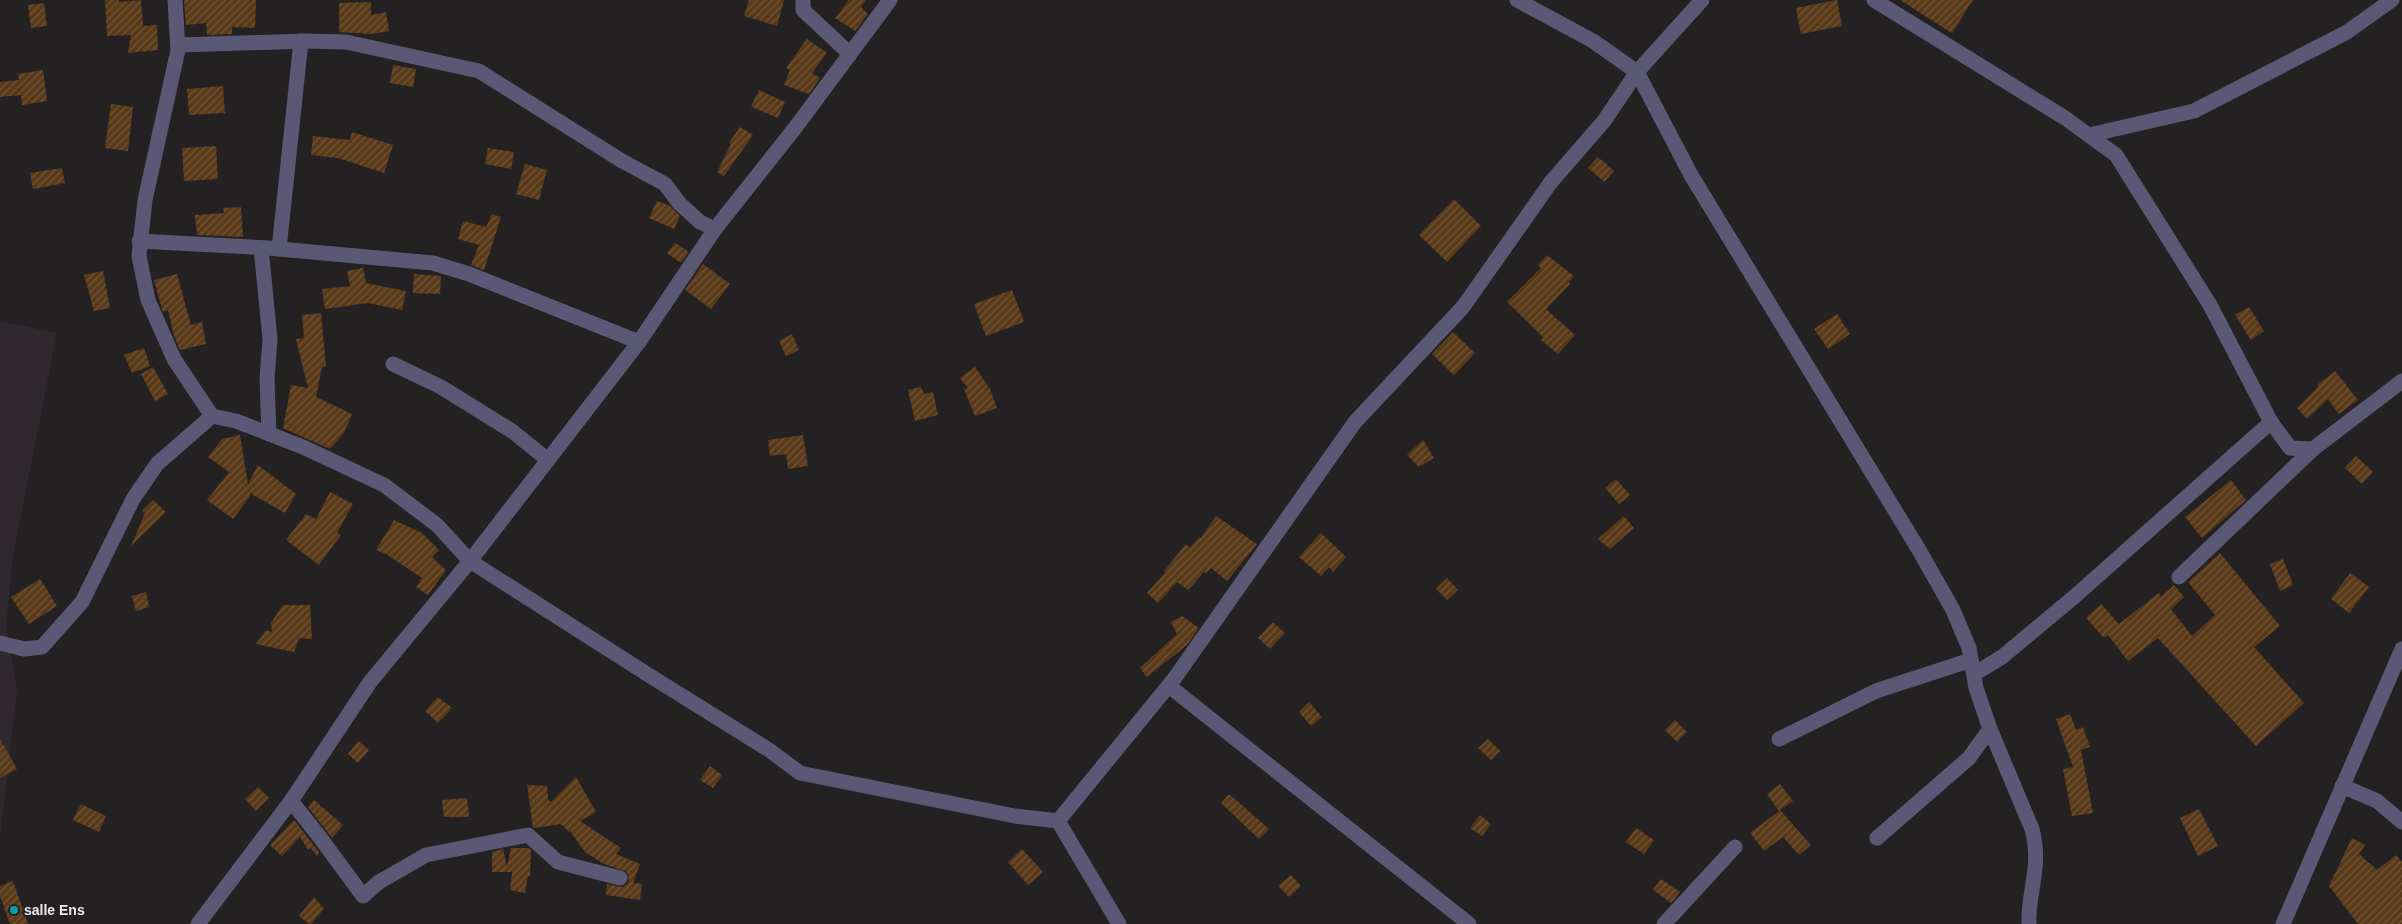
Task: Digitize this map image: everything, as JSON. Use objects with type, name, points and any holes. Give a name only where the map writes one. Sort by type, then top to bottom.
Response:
[{"type":"street","points":[[175,0],[178,45],[139,241],[139,256],[148,300],[174,359],[212,416],[236,421],[304,446],[384,485],[437,525],[470,561],[769,750],[800,773],[1015,816],[1058,821]]},
{"type":"street","points":[[803,0],[803,10],[850,54]]},
{"type":"street","points":[[198,924],[291,801],[370,682],[470,561],[639,342],[715,229],[890,0]]},
{"type":"street","points":[[1517,0],[1593,41],[1637,72],[1691,175],[1919,550],[1953,610],[1968,648],[1990,729],[2032,829],[2036,846],[2035,874],[2028,912],[2029,924]]},
{"type":"street","points":[[1058,821],[1169,686],[1355,422],[1463,307],[1551,182],[1604,121],[1637,72],[1702,0]]},
{"type":"street","points":[[1874,0],[2065,118],[2116,155],[2210,305],[2272,422],[2290,448],[2313,448]]},
{"type":"street","points":[[2089,135],[2194,111],[2347,32],[2392,0]]},
{"type":"street","points":[[178,45],[301,41],[346,42],[479,71],[622,161],[665,184],[679,203],[700,222],[715,229]]},
{"type":"street","points":[[280,249],[301,41]]},
{"type":"street","points":[[139,241],[280,249],[433,263],[506,288],[639,342]]},
{"type":"street","points":[[261,248],[270,339],[266,378],[269,434]]},
{"type":"street","points":[[392,364],[441,388],[512,431],[548,460]]},
{"type":"street","points":[[2179,577],[2313,448],[2402,382]]},
{"type":"street","points":[[0,642],[24,649],[42,647],[82,602],[133,499],[157,464],[212,416]]},
{"type":"street","points":[[1779,739],[1876,691],[1972,667],[2002,657],[2074,597],[2272,422]]},
{"type":"street","points":[[2283,924],[2402,649]]},
{"type":"street","points":[[1169,686],[1469,924]]},
{"type":"street","points":[[1877,838],[1969,758],[1990,729]]},
{"type":"street","points":[[2342,786],[2376,801],[2402,822]]},
{"type":"street","points":[[291,801],[363,896],[379,882],[426,855],[528,835],[558,862],[620,878]]},
{"type":"street","points":[[1058,821],[1119,924]]},
{"type":"street","points":[[1664,924],[1734,847]]},
{"type":"shaded area","points":[[0,321],[57,333],[13,555],[6,627],[17,689],[0,838]]},
{"type":"building","points":[[105,0],[119,0],[119,2],[141,0],[143,26],[157,25],[158,50],[128,53],[131,35],[107,36]]},
{"type":"building","points":[[184,0],[256,0],[255,28],[232,27],[232,34],[207,35],[206,23],[186,25]]},
{"type":"building","points":[[749,0],[784,0],[777,26],[744,16]]},
{"type":"building","points":[[849,0],[866,0],[861,7],[868,14],[855,31],[835,18]]},
{"type":"building","points":[[1837,0],[1842,26],[1801,34],[1796,8]]},
{"type":"building","points":[[1900,0],[1973,0],[1952,33]]},
{"type":"building","points":[[371,2],[371,15],[386,12],[389,31],[372,34],[339,32],[339,3]]},
{"type":"building","points":[[44,3],[47,26],[31,28],[28,5]]},
{"type":"building","points":[[807,39],[827,53],[812,73],[820,78],[809,94],[784,85],[790,70],[786,68]]},
{"type":"building","points":[[393,65],[416,69],[413,87],[390,83]]},
{"type":"building","points":[[43,70],[47,101],[22,105],[21,95],[0,97],[0,82],[19,80],[18,74]]},
{"type":"building","points":[[223,86],[225,113],[189,115],[187,89]]},
{"type":"building","points":[[759,90],[785,102],[778,118],[751,107]]},
{"type":"building","points":[[111,104],[133,107],[128,151],[105,148]]},
{"type":"building","points":[[740,127],[753,135],[724,176],[717,172],[731,144],[729,143]]},
{"type":"building","points":[[352,132],[393,145],[384,173],[338,158],[311,155],[313,136],[350,140]]},
{"type":"building","points":[[216,146],[218,179],[184,181],[182,148]]},
{"type":"building","points":[[488,148],[514,152],[511,169],[485,164]]},
{"type":"building","points":[[1598,157],[1614,171],[1604,182],[1588,168]]},
{"type":"building","points":[[525,164],[547,170],[539,200],[516,194]]},
{"type":"building","points":[[62,168],[65,183],[33,189],[30,173]]},
{"type":"building","points":[[1454,199],[1481,226],[1447,262],[1419,235]]},
{"type":"building","points":[[657,201],[670,206],[680,216],[674,229],[649,218]]},
{"type":"building","points":[[241,207],[243,237],[197,235],[195,215],[224,213],[223,208]]},
{"type":"building","points":[[492,214],[501,217],[484,270],[471,265],[479,245],[458,239],[463,221],[486,227]]},
{"type":"building","points":[[675,243],[689,252],[681,263],[667,253]]},
{"type":"building","points":[[1547,255],[1574,276],[1569,282],[1570,284],[1546,309],[1575,335],[1558,354],[1541,340],[1543,337],[1507,302],[1541,268],[1538,265]]},
{"type":"building","points":[[703,264],[730,284],[711,309],[685,290]]},
{"type":"building","points":[[363,268],[366,283],[406,291],[402,310],[368,303],[325,309],[322,289],[350,286],[347,271]]},
{"type":"building","points":[[103,271],[110,308],[94,311],[84,275]]},
{"type":"building","points":[[177,274],[191,325],[202,322],[206,344],[180,350],[174,336],[168,310],[163,312],[154,280]]},
{"type":"building","points":[[414,274],[441,276],[440,294],[413,293]]},
{"type":"building","points":[[1012,290],[1024,322],[986,336],[974,304]]},
{"type":"building","points":[[2249,307],[2264,331],[2251,340],[2235,315]]},
{"type":"building","points":[[321,313],[326,366],[322,367],[316,397],[352,414],[344,433],[330,449],[283,428],[291,385],[308,388],[296,339],[304,338],[302,315]]},
{"type":"building","points":[[1837,314],[1850,334],[1828,349],[1814,329]]},
{"type":"building","points":[[1453,332],[1475,353],[1454,375],[1432,354]]},
{"type":"building","points":[[792,334],[799,350],[786,356],[779,341]]},
{"type":"building","points":[[144,348],[150,366],[132,373],[124,355]]},
{"type":"building","points":[[153,367],[168,394],[155,401],[141,374]]},
{"type":"building","points":[[975,367],[990,389],[997,408],[975,416],[964,389],[968,388],[960,378]]},
{"type":"building","points":[[2335,371],[2358,400],[2339,414],[2328,399],[2307,419],[2297,408],[2318,387],[2317,385]]},
{"type":"building","points":[[921,387],[924,394],[933,392],[938,415],[915,421],[908,390]]},
{"type":"building","points":[[240,435],[248,484],[258,465],[296,494],[285,513],[250,493],[250,496],[233,519],[207,500],[229,472],[208,457],[222,439]]},
{"type":"building","points":[[803,435],[808,466],[788,469],[786,454],[770,456],[768,440]]},
{"type":"building","points":[[1423,440],[1434,458],[1419,467],[1407,455]]},
{"type":"building","points":[[2356,456],[2373,472],[2362,484],[2345,468]]},
{"type":"building","points":[[1616,479],[1630,495],[1619,504],[1605,488]]},
{"type":"building","points":[[2231,480],[2246,500],[2202,538],[2185,517]]},
{"type":"building","points":[[330,492],[353,504],[337,533],[341,535],[319,565],[286,540],[306,514],[316,519]]},
{"type":"building","points":[[153,500],[166,512],[131,546],[145,513],[142,511]]},
{"type":"building","points":[[1216,516],[1257,544],[1227,581],[1211,568],[1206,573],[1204,572],[1188,590],[1177,582],[1158,603],[1147,593],[1166,572],[1164,571],[1186,544],[1190,548],[1199,537],[1201,538]]},
{"type":"building","points":[[1624,516],[1634,528],[1610,549],[1598,539]]},
{"type":"building","points":[[394,520],[422,533],[439,550],[432,557],[446,570],[428,595],[416,587],[422,578],[386,554],[376,550]]},
{"type":"building","points":[[1321,533],[1346,557],[1333,572],[1329,567],[1321,576],[1299,557]]},
{"type":"building","points":[[2220,553],[2280,626],[2254,647],[2304,703],[2256,746],[2158,638],[2128,661],[2108,635],[2104,638],[2086,618],[2101,604],[2119,624],[2159,593],[2161,597],[2174,585],[2184,597],[2171,609],[2192,636],[2215,615],[2188,582]]},
{"type":"building","points":[[2283,559],[2293,585],[2280,591],[2270,564]]},
{"type":"building","points":[[2350,573],[2369,587],[2349,613],[2331,599]]},
{"type":"building","points":[[1447,578],[1458,590],[1447,600],[1436,589]]},
{"type":"building","points":[[40,579],[57,606],[29,624],[11,597]]},
{"type":"building","points":[[146,592],[149,607],[136,611],[132,596]]},
{"type":"building","points":[[283,605],[310,605],[312,639],[299,638],[294,652],[256,644],[266,630],[272,632],[271,623]]},
{"type":"building","points":[[1182,616],[1199,628],[1187,645],[1147,677],[1140,668],[1177,634],[1171,622]]},
{"type":"building","points":[[1273,622],[1285,633],[1270,649],[1258,638]]},
{"type":"building","points":[[438,697],[452,708],[438,723],[425,711]]},
{"type":"building","points":[[1309,702],[1322,717],[1311,726],[1299,712]]},
{"type":"building","points":[[2070,714],[2076,730],[2083,727],[2090,747],[2081,750],[2093,813],[2072,816],[2063,769],[2073,767],[2056,719]]},
{"type":"building","points":[[1675,720],[1687,732],[1677,742],[1665,730]]},
{"type":"building","points":[[0,739],[17,769],[0,778]]},
{"type":"building","points":[[1488,739],[1500,751],[1491,760],[1478,748]]},
{"type":"building","points":[[358,741],[369,750],[358,763],[348,754]]},
{"type":"building","points":[[710,766],[722,775],[713,788],[700,780]]},
{"type":"building","points":[[576,777],[596,812],[580,821],[621,848],[616,854],[640,864],[633,883],[642,884],[640,900],[606,895],[607,884],[622,887],[627,884],[629,880],[627,872],[604,864],[585,852],[570,831],[561,824],[533,828],[527,785],[547,786],[548,800],[551,802]]},
{"type":"building","points":[[1780,784],[1793,801],[1780,810],[1811,845],[1799,855],[1783,837],[1764,851],[1750,833],[1779,811],[1767,794]]},
{"type":"building","points":[[258,787],[269,798],[256,811],[245,799]]},
{"type":"building","points":[[1229,794],[1269,829],[1259,839],[1221,803]]},
{"type":"building","points":[[467,798],[469,817],[444,817],[442,800]]},
{"type":"building","points":[[314,800],[343,825],[332,838],[308,807]]},
{"type":"building","points":[[81,804],[106,816],[99,832],[73,820]]},
{"type":"building","points":[[2199,809],[2218,846],[2198,856],[2180,818]]},
{"type":"building","points":[[1480,815],[1491,824],[1482,836],[1470,828]]},
{"type":"building","points":[[294,820],[319,852],[317,856],[311,848],[308,850],[300,837],[282,856],[270,845]]},
{"type":"building","points":[[1636,828],[1654,840],[1644,854],[1626,842]]},
{"type":"building","points":[[2352,838],[2365,845],[2359,854],[2377,870],[2396,855],[2402,862],[2402,924],[2358,924],[2329,886]]},
{"type":"building","points":[[511,848],[529,848],[531,850],[530,877],[528,876],[525,893],[510,890],[512,872],[492,872],[492,852],[503,849],[507,866]]},
{"type":"building","points":[[1022,849],[1043,872],[1028,885],[1008,862]]},
{"type":"building","points":[[1291,875],[1301,886],[1289,897],[1278,886]]},
{"type":"building","points":[[1661,879],[1680,892],[1671,903],[1653,890]]},
{"type":"building","name":"salle Ens","points":[[13,881],[28,924],[10,924],[0,896],[0,886]]},
{"type":"building","points":[[314,897],[324,909],[309,924],[299,916]]},
{"type":"place","name":"salle Ens","points":[[14,910]]}]
